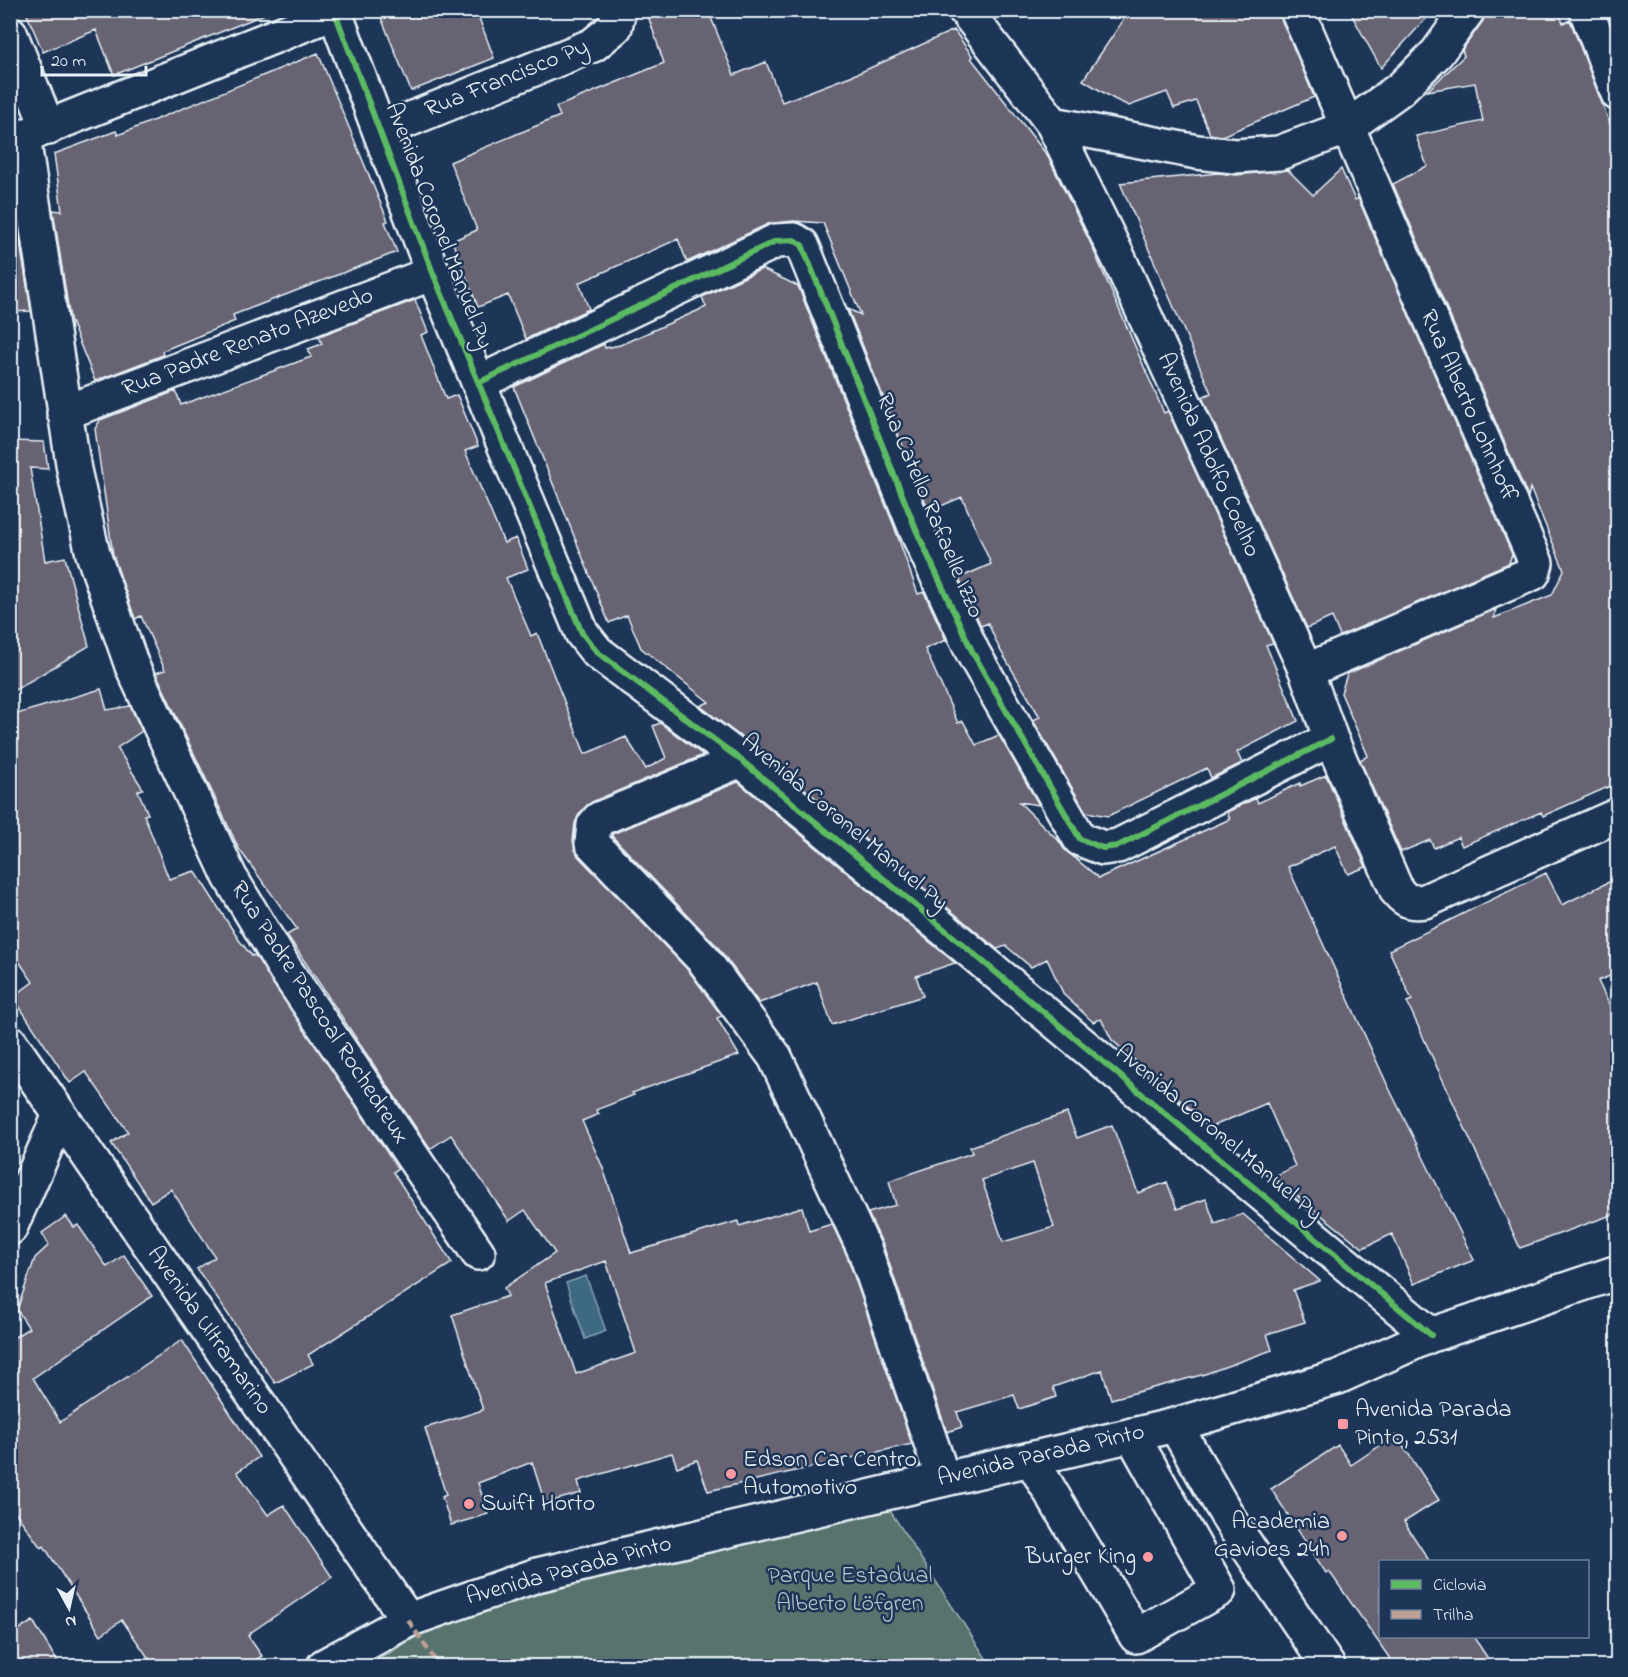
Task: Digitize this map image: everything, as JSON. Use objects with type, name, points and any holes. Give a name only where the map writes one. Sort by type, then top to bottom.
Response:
[{"type":"street","name":"Rua Francisco Py","points":[[381,131],[593,45],[615,27],[619,10]]},
{"type":"street","name":"Avenida Adolfo Coelho","points":[[965,10],[1053,124],[1120,261],[1306,671],[1331,739],[1397,891],[1403,899],[1411,903],[1425,902],[1617,814]]},
{"type":"street","name":"Rua Alberto Lohnhoff","points":[[1297,10],[1346,128],[1536,563],[1533,573],[1306,671]]},
{"type":"street","points":[[1053,124],[1235,156],[1279,153],[1346,128],[1400,89],[1437,53],[1468,10]]},
{"type":"street","points":[[1586,10],[1617,94]]},
{"type":"street","name":"Avenida Coronel Manuel Py","points":[[334,11],[433,273],[480,381],[582,633],[610,664],[741,760],[1431,1335]]},
{"type":"street","points":[[27,136],[334,11]]},
{"type":"street","name":"Rua Padre Pascoal Rochedreux","points":[[10,33],[27,136],[64,413],[93,554],[132,666],[230,877],[285,969],[478,1253]]},
{"type":"street","name":"Rua Catello Rafaelle Izzo","points":[[480,381],[776,241],[794,240],[802,244],[917,532],[973,653],[1080,839],[1103,848],[1118,846],[1331,739]]},
{"type":"street","name":"Rua Padre Renato Azevedo","points":[[64,413],[433,273]]},
{"type":"street","points":[[741,760],[599,819],[594,825],[592,843],[703,959],[775,1057],[865,1251],[943,1478]]},
{"type":"street","name":"Avenida Ultramarino","points":[[10,1042],[408,1620]]},
{"type":"street","points":[[10,1228],[60,1115]]},
{"type":"street","name":"Avenida Parada Pinto","points":[[324,1666],[408,1620],[537,1575],[1175,1425],[1338,1377],[1431,1335],[1617,1272]]},
{"type":"street","points":[[1175,1425],[1232,1522],[1328,1666]]},
{"type":"street","points":[[1032,1459],[1136,1636],[1219,1590],[1132,1435]]},
{"type":"green space","name":"Parque Estadual Alberto Löfgren","points":[[885,1503],[991,1666],[367,1666],[421,1634],[532,1593]]},
{"type":"water","points":[[586,1276],[606,1331],[585,1339],[566,1283]]},
{"type":"building","points":[[25,10],[270,10],[270,12],[114,75],[96,30],[43,52]]},
{"type":"building","points":[[378,10],[476,10],[494,58],[411,91]]},
{"type":"building","points":[[646,10],[708,10],[734,75],[766,62],[782,102],[861,72],[954,30],[973,57],[971,58],[1047,155],[1090,242],[1164,413],[1168,411],[1273,643],[1266,645],[1298,721],[1237,752],[1242,763],[1211,778],[1207,768],[1108,816],[1086,812],[1033,720],[1040,717],[999,648],[988,623],[981,626],[959,578],[991,564],[962,497],[929,511],[848,309],[861,315],[823,223],[793,221],[768,224],[687,262],[678,239],[579,283],[589,309],[526,339],[508,295],[478,307],[452,241],[477,230],[450,162],[560,116],[556,107],[664,63]]},
{"type":"building","points":[[1127,10],[1279,10],[1314,97],[1222,136],[1210,134],[1196,101],[1174,108],[1167,92],[1129,106],[1083,80],[1122,22]]},
{"type":"building","points":[[1349,10],[1434,10],[1381,68]]},
{"type":"building","points":[[1486,10],[1558,10],[1563,23],[1570,20],[1610,124],[1617,119],[1617,783],[1543,816],[1541,812],[1462,846],[1458,837],[1434,848],[1430,840],[1401,852],[1360,760],[1368,756],[1341,693],[1347,674],[1496,609],[1494,618],[1552,595],[1564,570],[1530,488],[1528,497],[1393,184],[1427,166],[1416,136],[1483,121],[1475,83],[1427,91],[1464,56],[1462,50],[1483,21]]},
{"type":"building","points":[[318,53],[388,221],[385,222],[397,252],[233,315],[235,321],[162,351],[163,355],[95,381],[70,319],[53,210],[62,211],[54,154],[116,131],[118,135]]},
{"type":"building","points":[[1341,169],[1355,200],[1358,198],[1512,554],[1509,563],[1340,636],[1332,617],[1307,628],[1202,397],[1211,393],[1120,183],[1218,173],[1236,175],[1288,170],[1313,195]]},
{"type":"building","points":[[10,204],[14,205],[31,311],[10,312]]},
{"type":"building","points":[[762,269],[798,286],[894,526],[918,594],[924,592],[946,640],[925,649],[958,723],[963,721],[976,745],[999,735],[1039,805],[1019,802],[1059,841],[1064,849],[1099,878],[1230,819],[1227,812],[1256,798],[1258,803],[1300,783],[1300,786],[1326,775],[1366,867],[1348,874],[1335,846],[1288,867],[1387,1084],[1474,1260],[1414,1284],[1392,1234],[1363,1248],[1273,1177],[1295,1166],[1267,1103],[1211,1127],[1112,1040],[1101,1019],[1093,1022],[1064,995],[1047,959],[1031,967],[1006,946],[997,949],[753,746],[700,706],[709,702],[641,648],[627,615],[609,623],[514,387],[604,344],[605,348],[620,345],[706,307],[702,297]]},
{"type":"building","points":[[415,300],[428,332],[421,335],[446,399],[457,395],[478,446],[465,451],[504,543],[516,538],[528,569],[506,578],[531,636],[537,633],[585,754],[626,737],[646,769],[666,758],[653,726],[660,723],[703,755],[592,802],[580,813],[575,823],[573,841],[578,856],[689,971],[722,1016],[717,1018],[739,1055],[632,1093],[634,1095],[596,1110],[599,1114],[582,1121],[603,1168],[631,1253],[738,1221],[739,1226],[802,1207],[809,1231],[832,1224],[848,1258],[912,1444],[708,1491],[697,1460],[677,1467],[672,1453],[578,1481],[581,1493],[545,1503],[532,1462],[478,1483],[488,1514],[451,1525],[442,1497],[446,1495],[425,1428],[483,1410],[452,1315],[508,1296],[504,1288],[555,1253],[525,1210],[509,1221],[451,1135],[430,1149],[287,935],[297,929],[239,849],[156,673],[165,670],[141,616],[135,619],[113,555],[95,429],[100,420],[176,391],[181,405],[311,357],[308,349],[322,344],[319,336]],"holes":[[[606,1261],[636,1353],[576,1374],[545,1283]]]},
{"type":"building","points":[[10,441],[44,442],[48,469],[30,468],[45,561],[65,557],[89,646],[10,693]]},
{"type":"building","points":[[101,689],[107,710],[130,706],[142,731],[117,748],[143,789],[138,791],[148,814],[144,815],[169,879],[195,871],[239,940],[252,956],[255,955],[398,1169],[393,1172],[452,1263],[308,1355],[313,1364],[275,1383],[197,1269],[215,1257],[171,1189],[151,1202],[111,1143],[128,1132],[86,1072],[70,1083],[13,997],[33,982],[10,948],[10,716]]},
{"type":"building","points":[[738,782],[955,963],[916,976],[923,996],[832,1025],[817,982],[759,1003],[717,946],[612,836],[612,834]]},
{"type":"building","points":[[1546,873],[1562,905],[1617,878],[1617,973],[1598,981],[1617,1021],[1617,1213],[1520,1248],[1407,1002],[1412,1000],[1389,950]]},
{"type":"building","points":[[1067,1113],[1077,1138],[1112,1125],[1138,1193],[1167,1182],[1177,1209],[1206,1199],[1215,1224],[1243,1214],[1320,1281],[1293,1290],[1305,1322],[1267,1334],[1272,1350],[1205,1374],[1111,1399],[1102,1370],[1053,1387],[1056,1397],[1019,1409],[1014,1395],[957,1412],[962,1427],[947,1432],[883,1245],[868,1213],[896,1205],[889,1181],[972,1153],[970,1147]],"holes":[[[1033,1163],[1054,1227],[1003,1242],[982,1180]]]},
{"type":"building","points":[[66,1216],[74,1227],[78,1225],[107,1267],[124,1255],[152,1296],[33,1378],[60,1422],[182,1340],[259,1457],[237,1472],[268,1515],[284,1505],[332,1577],[250,1633],[248,1636],[262,1656],[246,1666],[154,1666],[122,1620],[101,1635],[44,1546],[41,1548],[10,1505],[10,1340],[29,1328],[17,1310],[35,1258],[49,1245],[42,1233]]},
{"type":"building","name":"Academia Gavioes 24h","points":[[1396,1435],[1439,1500],[1404,1522],[1429,1560],[1379,1560],[1379,1638],[1474,1638],[1493,1666],[1395,1666],[1329,1571],[1326,1573],[1271,1489],[1338,1445],[1351,1465]]},
{"type":"building","points":[[33,1621],[60,1666],[10,1666],[10,1635]]},
{"type":"marked path","points":[[408,1620],[439,1666]]},
{"type":"cycle path","points":[[334,10],[433,273],[582,633],[597,652],[741,760],[1431,1335]]},
{"type":"cycle path","points":[[480,382],[776,241],[794,240],[802,245],[917,532],[973,653],[1080,839],[1103,848],[1118,846],[1331,739]]},
{"type":"place","name":"Avenida Parada Pinto, 2531","points":[[1343,1424]]},
{"type":"place","name":"Edson Car Centro Automotivo","points":[[731,1474]]},
{"type":"place","name":"Swift Horto","points":[[469,1504]]},
{"type":"place","name":"Academia Gavioes 24h","points":[[1342,1536]]},
{"type":"place","name":"Burger King","points":[[1148,1557]]}]
